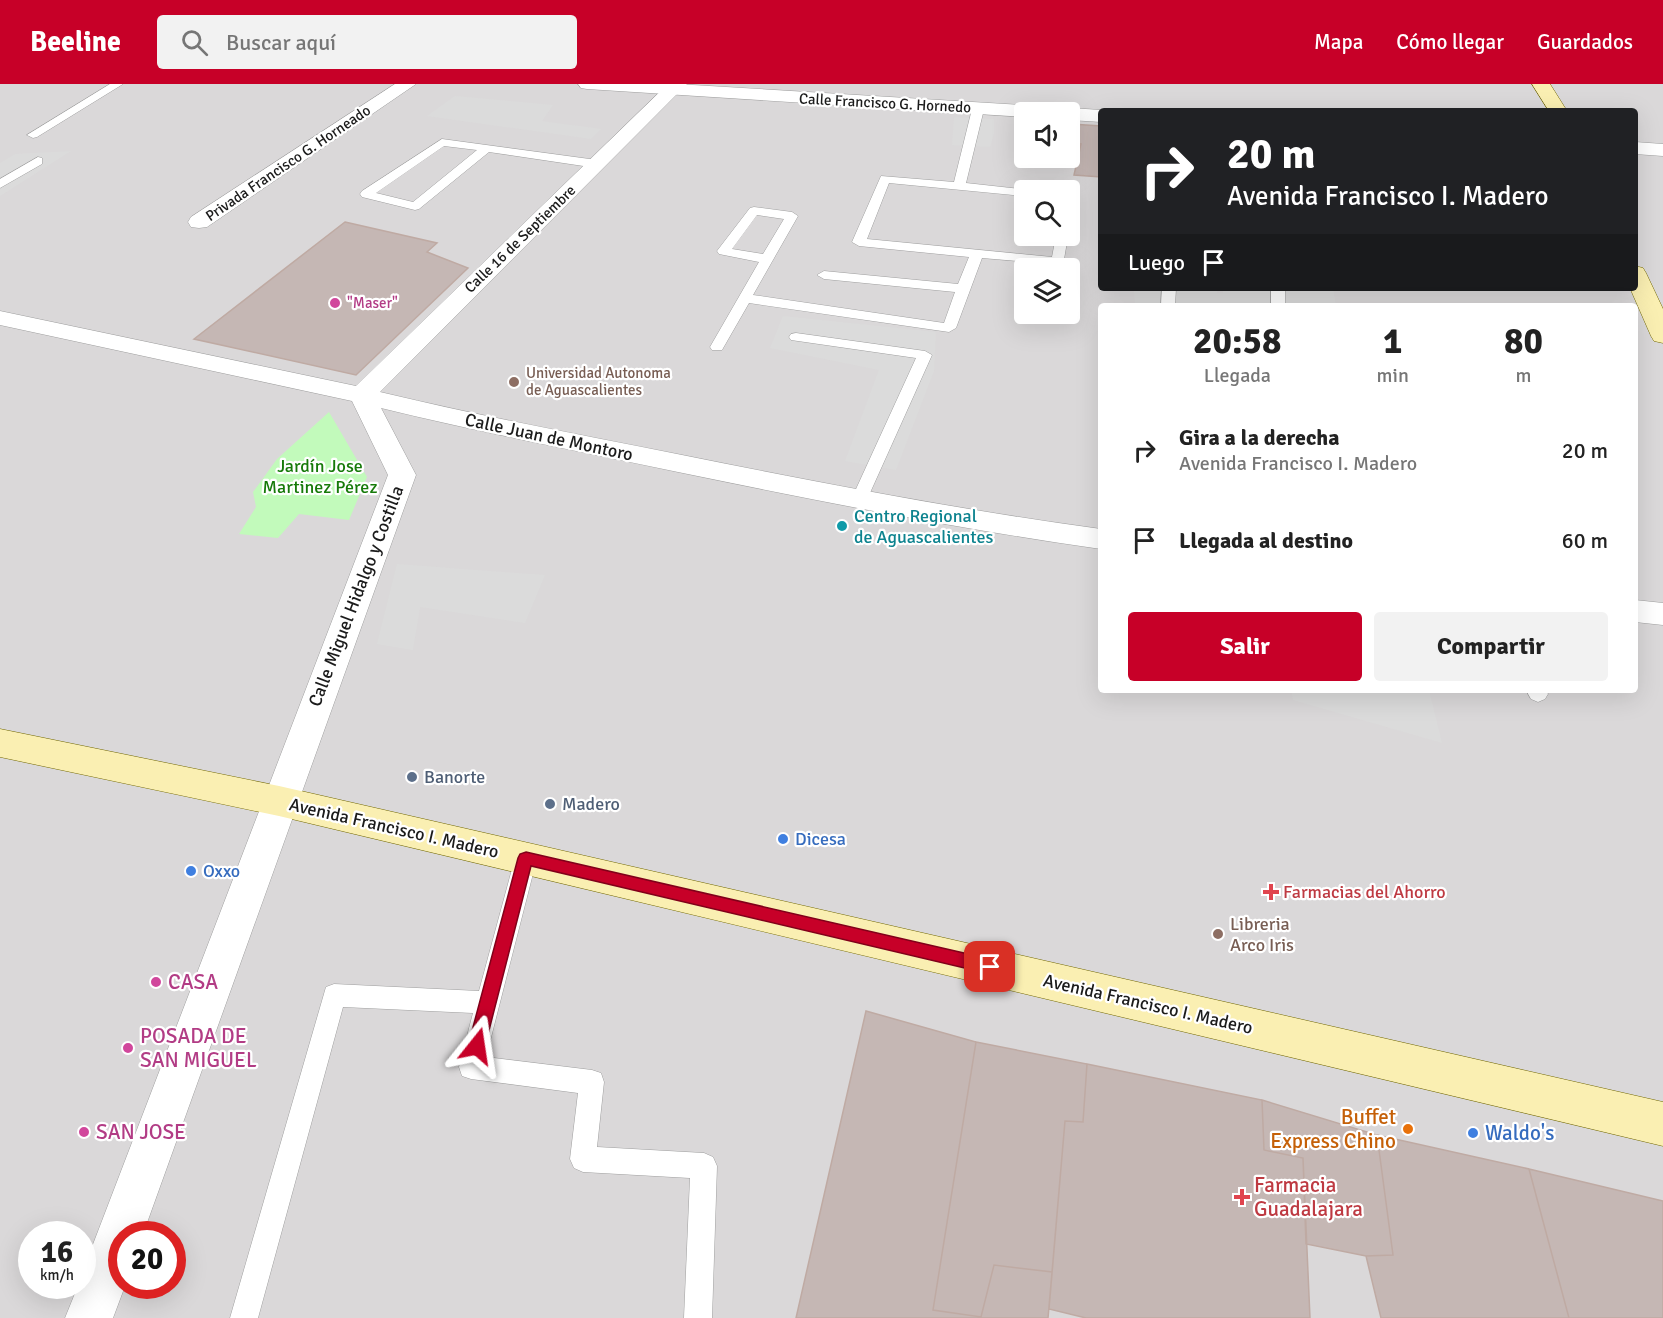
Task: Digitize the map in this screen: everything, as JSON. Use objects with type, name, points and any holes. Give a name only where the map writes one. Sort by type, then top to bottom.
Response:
[{"type":"main road","points":[[1542,84],[1556,108]]},
{"type":"main road","points":[[1638,280],[1663,336]]},
{"type":"main road","name":"Avenida Francisco I. Madero","points":[[0,743],[279,801],[1663,1124]]},
{"type":"street","name":"Privada Francisco G. Horneado","points":[[199,222],[407,84]]},
{"type":"street","name":"Calle Francisco G. Hornedo","points":[[587,84],[675,87],[1014,111]]},
{"type":"street","name":"Calle 16 de Septiembre","points":[[362,394],[675,87]]},
{"type":"street","points":[[1080,115],[1098,116]]},
{"type":"street","points":[[1638,148],[1663,150]]},
{"type":"street","name":"Calle Juan de Montoro","points":[[0,318],[362,394],[452,417],[858,500],[1013,527],[1098,539]]},
{"type":"street","name":"Calle Miguel Hidalgo y Costilla","points":[[89,1318],[279,801],[402,475],[362,394]]},
{"type":"street","points":[[1638,611],[1663,614]]},
{"type":"lane","points":[[33,135],[118,84]]},
{"type":"lane","points":[[958,185],[978,109]]},
{"type":"lane","points":[[487,148],[415,206],[366,194],[442,142],[487,148],[597,164]]},
{"type":"lane","points":[[0,184],[38,161]]},
{"type":"lane","points":[[1014,191],[885,179],[859,242],[1058,262],[1060,246]]},
{"type":"lane","points":[[717,347],[792,216],[754,211],[724,251],[767,259]]},
{"type":"lane","points":[[744,298],[949,327],[977,253]]},
{"type":"lane","points":[[824,275],[963,289]]},
{"type":"lane","points":[[796,337],[925,355],[858,500]]},
{"type":"lane","points":[[526,858],[471,1067],[592,1082],[583,1159],[704,1166],[698,1318]]},
{"type":"lane","points":[[244,1318],[334,995],[488,1003]]},
{"type":"shaded area","points":[[0,84],[1663,84],[1663,1318],[0,1318]]},
{"type":"shaded area","points":[[455,96],[553,105],[542,121],[601,129],[591,139],[427,116]]},
{"type":"shaded area","points":[[954,117],[994,119],[994,133],[990,147],[952,145]]},
{"type":"shaded area","points":[[71,151],[0,196],[0,163],[15,154]]},
{"type":"shaded area","points":[[1134,291],[1217,291],[1217,293],[1223,293],[1223,291],[1334,291],[1336,303],[1135,303]]},
{"type":"shaded area","points":[[783,316],[936,332],[934,371],[896,470],[845,461],[879,370],[770,348]]},
{"type":"shaded area","points":[[397,564],[545,575],[525,623],[420,607],[413,650],[377,644]]},
{"type":"shaded area","points":[[1292,693],[1430,693],[1442,743],[1293,700]]},
{"type":"green space","name":"Jardín Jose Martinez Pérez","points":[[329,412],[367,477],[349,520],[299,514],[278,538],[239,534],[256,507],[253,492],[277,459]]},
{"type":"building","points":[[1080,125],[1098,126],[1098,177],[1074,175],[1076,168],[1080,168]]},
{"type":"building","name":"\"Maser\"","points":[[345,222],[437,243],[427,252],[468,268],[356,375],[194,339]]},
{"type":"building","points":[[866,1011],[976,1042],[933,1310],[981,1317],[994,1265],[1052,1272],[1048,1318],[796,1318]]},
{"type":"building","points":[[976,1042],[1087,1064],[1083,1122],[1065,1121],[1052,1272],[994,1265],[981,1317],[933,1310]]},
{"type":"building","points":[[1087,1064],[1262,1100],[1264,1150],[1303,1158],[1310,1318],[1086,1318],[1049,1309],[1065,1121],[1083,1122]]},
{"type":"building","points":[[1262,1100],[1377,1135],[1393,1255],[1366,1256],[1306,1244],[1303,1158],[1264,1150]]},
{"type":"building","points":[[1377,1135],[1529,1169],[1569,1318],[1381,1318],[1366,1256],[1393,1255]]},
{"type":"building","points":[[1529,1169],[1663,1201],[1663,1318],[1569,1318]]},
{"type":"place","name":"\"Maser\"","points":[[335,303]]},
{"type":"place","name":"Universidad Autonoma de Aguascalientes","points":[[514,382]]},
{"type":"place","name":"Centro Regional de Aguascalientes","points":[[842,526]]},
{"type":"place","name":"Banorte","points":[[412,777]]},
{"type":"place","name":"Madero","points":[[550,804]]},
{"type":"place","name":"Dicesa","points":[[783,839]]},
{"type":"place","name":"Oxxo","points":[[191,871]]},
{"type":"place","name":"Farmacias del Ahorro","points":[[1271,892]]},
{"type":"place","name":"Libreria Arco Iris","points":[[1218,934]]},
{"type":"place","name":"CASA","points":[[156,982]]},
{"type":"place","name":"POSADA DE SAN MIGUEL","points":[[128,1048]]},
{"type":"place","name":"Buffet Express Chino","points":[[1408,1129]]},
{"type":"place","name":"SAN JOSE","points":[[84,1132]]},
{"type":"place","name":"Waldo's","points":[[1473,1133]]},
{"type":"place","name":"Farmacia Guadalajara","points":[[1242,1197]]},
{"type":"route","points":[[477,1046],[526,858],[990,967]]}]
